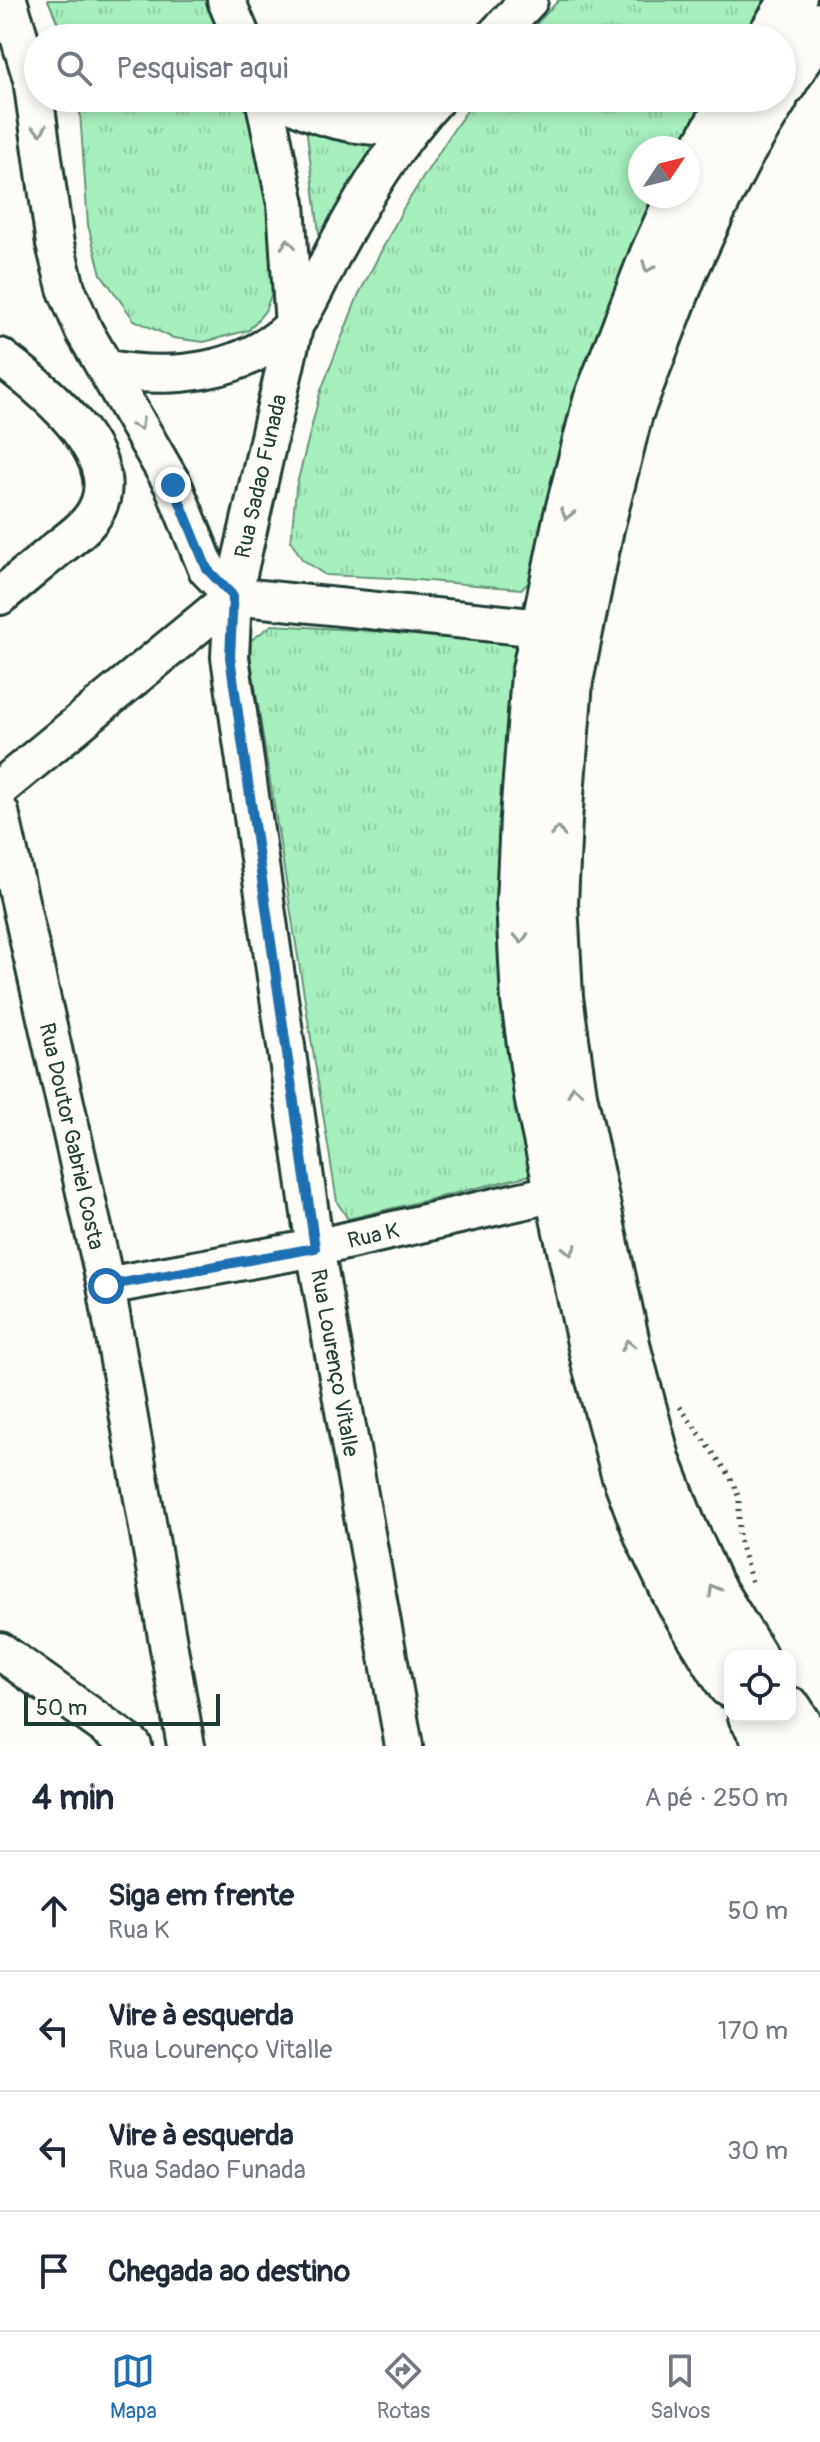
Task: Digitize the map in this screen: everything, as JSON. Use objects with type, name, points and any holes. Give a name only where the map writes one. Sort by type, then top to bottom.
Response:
[{"type":"main road","points":[[778,24],[793,0]]},
{"type":"main road","points":[[796,64],[820,25]]},
{"type":"main road","points":[[700,156],[724,112]]},
{"type":"main road","points":[[562,630],[601,528],[630,413],[686,268],[742,152],[766,112]]},
{"type":"main road","points":[[674,208],[596,401],[566,519],[562,630],[569,696],[555,903],[560,997],[574,1095],[576,1188],[594,1361],[624,1473],[648,1537],[679,1602],[724,1675]]},
{"type":"main road","points":[[576,1188],[629,1353],[658,1462],[710,1585],[750,1650]]},
{"type":"main road","points":[[796,1719],[813,1746]]},
{"type":"main road","points":[[755,1722],[770,1746]]},
{"type":"street","name":"Rua Sadao Funada","points":[[8,0],[16,75],[24,110]]},
{"type":"street","points":[[226,0],[236,24]]},
{"type":"street","points":[[506,24],[529,0]]},
{"type":"street","name":"Rua Sadao Funada","points":[[25,112],[66,288],[84,331],[173,485],[207,569],[233,596]]},
{"type":"street","name":"Rua Sadao Funada","points":[[233,596],[294,327],[286,204],[267,112]]},
{"type":"street","points":[[313,112],[347,123],[410,127]]},
{"type":"street","points":[[108,369],[151,375],[206,371],[237,361],[267,346],[294,327],[348,225],[410,127],[424,112]]},
{"type":"street","points":[[0,357],[28,378],[61,410],[90,445],[100,463],[103,484],[99,505],[88,523],[0,596]]},
{"type":"street","points":[[0,788],[233,596],[562,630]]},
{"type":"street","name":"Rua Lourenço Vitalle","points":[[233,596],[230,657],[315,1248],[404,1746]]},
{"type":"street","name":"Rua Doutor Gabriel Costa","points":[[0,812],[106,1286],[186,1746]]},
{"type":"street","name":"Rua K","points":[[106,1286],[315,1248],[576,1188]]},
{"type":"street","points":[[0,1651],[133,1746]]},
{"type":"path","points":[[677,1403],[730,1476],[739,1498],[739,1539],[755,1592]]},
{"type":"green space","points":[[48,0],[219,0],[230,24],[58,24]]},
{"type":"green space","points":[[559,0],[778,0],[763,24],[536,24]]},
{"type":"green space","points":[[80,112],[258,112],[280,271],[265,311],[249,330],[204,342],[173,338],[134,320],[101,274],[88,225]]},
{"type":"green space","points":[[466,112],[712,112],[696,136],[628,136],[628,208],[667,208],[543,572],[521,589],[325,575],[302,559],[291,541],[296,488],[320,393],[358,296],[403,209]]},
{"type":"green space","points":[[306,126],[386,136],[322,242],[319,233]]},
{"type":"green space","points":[[272,625],[524,640],[531,1175],[348,1219],[337,1202],[251,661],[250,641]]},
{"type":"route","points":[[106,1286],[315,1248],[230,657],[233,596],[207,569],[173,485]]}]
